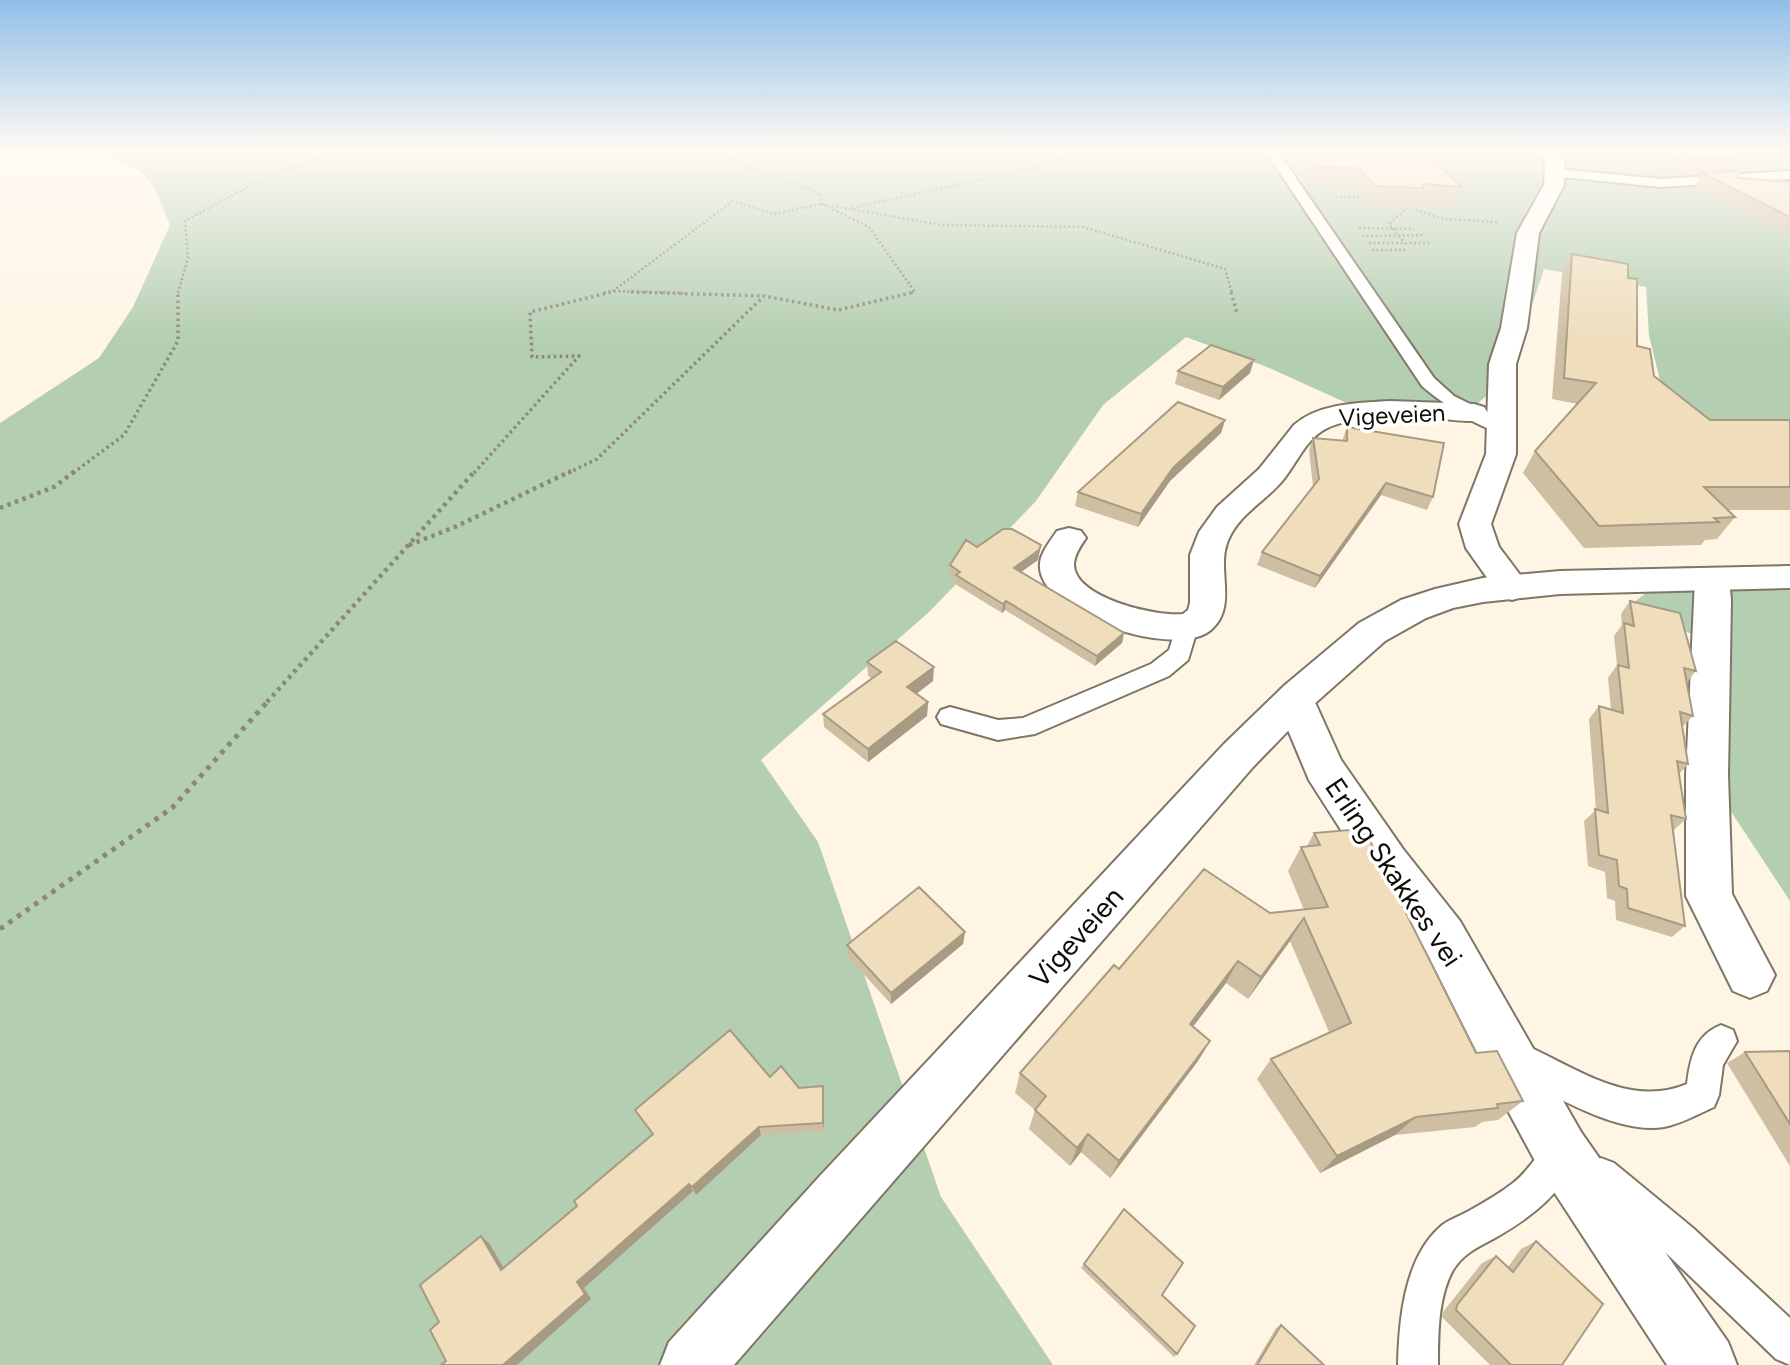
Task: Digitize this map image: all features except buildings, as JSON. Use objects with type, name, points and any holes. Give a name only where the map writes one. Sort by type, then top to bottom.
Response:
[{"type":"street","points":[[1512,588],[1484,550],[1475,526],[1501,455],[1502,368],[1514,329],[1522,260],[1530,226],[1537,216]]},
{"type":"street","name":"Vigeveien","points":[[1186,626],[1201,620],[1206,612],[1206,557],[1220,522],[1237,503],[1266,480],[1311,425],[1332,417],[1376,411],[1440,410],[1474,413]]},
{"type":"street","points":[[1069,538],[1058,560],[1057,569],[1070,589],[1103,610],[1143,625],[1156,628],[1186,626]]},
{"type":"street","name":"Vigeveien","points":[[692,1365],[839,1197],[1183,820],[1228,765],[1295,699],[1382,624],[1465,593],[1601,580],[1790,577]]},
{"type":"street","points":[[1712,579],[1707,775],[1709,896],[1750,975]]},
{"type":"street","name":"Erling Skakkes vei","points":[[1295,699],[1324,768],[1387,863],[1443,936],[1504,1052],[1562,1152],[1616,1237],[1705,1365]]},
{"type":"lane","name":"Vigeveien","points":[[1315,216],[1428,382],[1448,400],[1503,428]]},
{"type":"lane","name":"Vigeveien","points":[[950,717],[998,730],[1026,727],[1160,670],[1180,654],[1186,626]]},
{"type":"lane","points":[[1504,1052],[1568,1085],[1620,1104],[1661,1110],[1702,1096],[1707,1059],[1721,1041]]},
{"type":"lane","points":[[1418,1365],[1423,1300],[1435,1267],[1452,1241],[1516,1205],[1539,1184],[1562,1152],[1592,1169],[1680,1241],[1790,1345]]},
{"type":"path","points":[[0,508],[54,487],[124,435],[178,341],[177,296],[188,258],[185,220],[193,216]]},
{"type":"path","points":[[613,291],[713,216]]},
{"type":"path","points":[[0,929],[172,808],[579,356],[532,357],[530,312],[613,291],[764,296],[838,310],[915,292],[869,227],[845,216]]},
{"type":"path","points":[[887,216],[942,225],[1083,227],[1225,269],[1237,313]]},
{"type":"path","points":[[1399,216],[1389,224],[1405,244]]},
{"type":"path","points":[[1433,216],[1444,219],[1530,226]]},
{"type":"path","points":[[1354,228],[1414,229]]},
{"type":"path","points":[[1373,228],[1391,250]]},
{"type":"path","points":[[1358,236],[1424,235]]},
{"type":"path","points":[[1365,243],[1431,243]]},
{"type":"path","points":[[408,545],[455,527],[597,459],[764,296]]},
{"type":"green space","points":[[166,216],[1790,216],[1790,435],[1672,430],[1649,335],[1646,287],[1544,269],[1508,377],[1469,411],[1351,405],[1267,367],[1186,337],[1103,405],[1036,501],[929,612],[761,760],[818,842],[941,1197],[1053,1365],[0,1365],[0,423],[99,358],[133,307],[170,225]]},
{"type":"green space","points":[[1683,566],[1790,571],[1790,901],[1730,810],[1697,636],[1626,608]]}]
